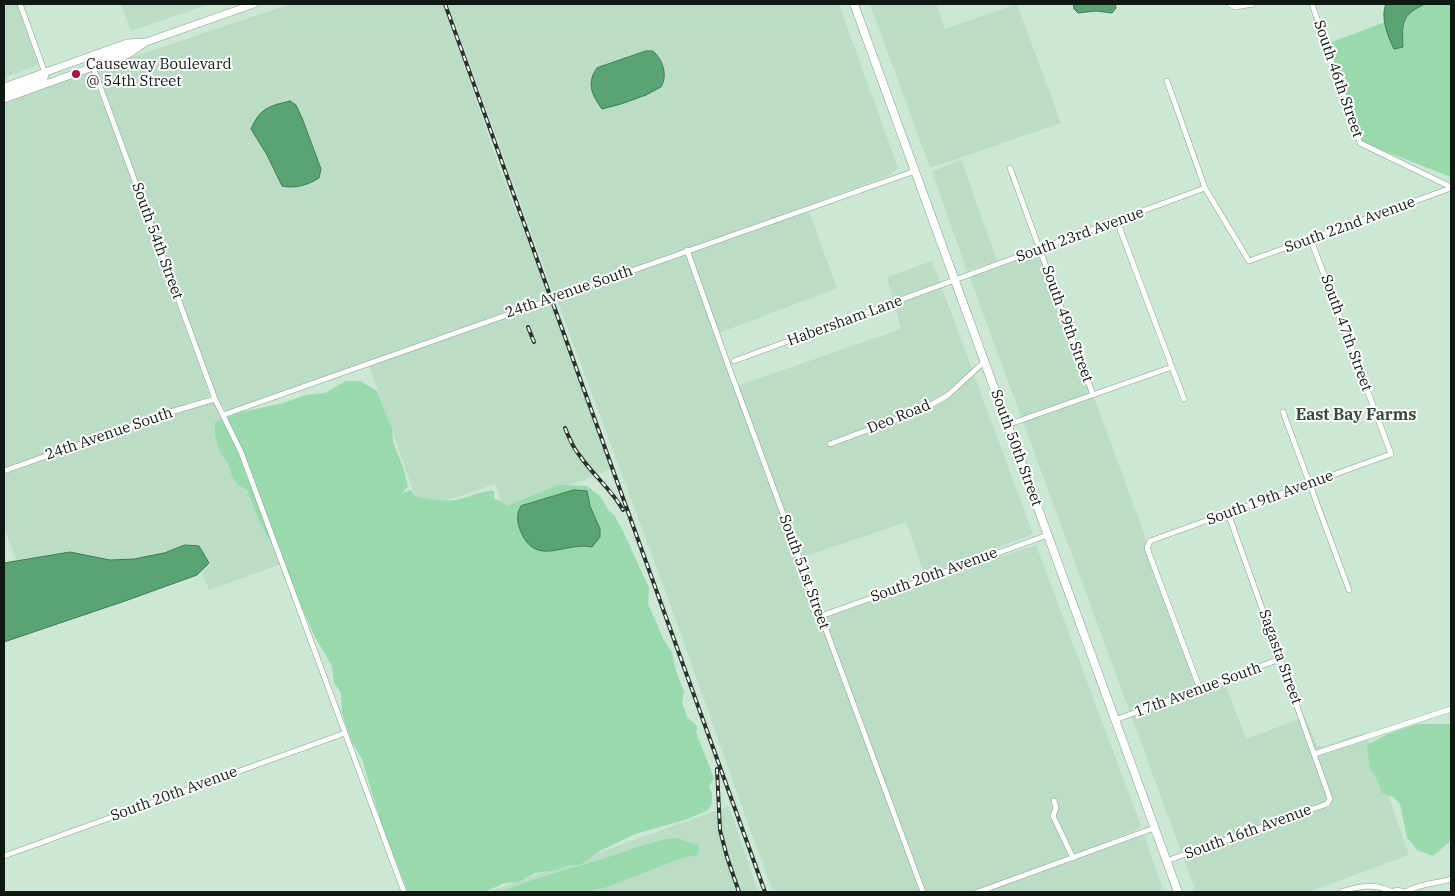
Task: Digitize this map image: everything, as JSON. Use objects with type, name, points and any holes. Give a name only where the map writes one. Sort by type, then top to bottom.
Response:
[{"type":"main road","points":[[4,87],[126,43],[146,42],[254,4]]},
{"type":"main road","name":"South 50th Street","points":[[854,4],[1178,892]]},
{"type":"main road","points":[[4,99],[129,54],[146,42]]},
{"type":"main road","points":[[93,67],[93,62],[96,60],[121,52],[133,43]]},
{"type":"main road","points":[[4,93],[44,77],[44,73]]},
{"type":"street","points":[[20,4],[44,73]]},
{"type":"street","points":[[1232,5],[1253,4]]},
{"type":"street","name":"South 46th Street","points":[[1312,4],[1360,143],[1451,187]]},
{"type":"street","name":"South 54th Street","points":[[93,67],[214,399],[241,452],[404,892]]},
{"type":"street","points":[[1167,81],[1205,188]]},
{"type":"street","name":"South 49th Street","points":[[1010,168],[1093,395]]},
{"type":"street","name":"24th Avenue South","points":[[223,415],[915,171]]},
{"type":"street","name":"South 22nd Avenue","points":[[1205,188],[1249,261],[1311,240],[1451,187]]},
{"type":"street","name":"South 23rd Avenue","points":[[955,280],[1205,188]]},
{"type":"street","points":[[1117,221],[1184,399]]},
{"type":"street","name":"South 47th Street","points":[[1311,240],[1391,454]]},
{"type":"street","name":"South 51st Street","points":[[688,250],[820,616],[923,892]]},
{"type":"street","name":"Habersham Lane","points":[[734,362],[955,280]]},
{"type":"street","name":"Deo Road","points":[[830,444],[924,409],[948,395],[984,362]]},
{"type":"street","points":[[1008,425],[1172,367]]},
{"type":"street","name":"24th Avenue South","points":[[4,471],[167,413],[214,399]]},
{"type":"street","points":[[1283,412],[1349,590]]},
{"type":"street","name":"South 19th Avenue","points":[[1200,689],[1147,548],[1150,541],[1391,454]]},
{"type":"street","name":"Sagasta Street","points":[[1228,513],[1330,799],[1329,802]]},
{"type":"street","name":"South 20th Avenue","points":[[820,616],[1048,535]]},
{"type":"street","name":"17th Avenue South","points":[[1115,720],[1280,660]]},
{"type":"street","points":[[1314,754],[1451,709]]},
{"type":"street","name":"South 20th Avenue","points":[[4,856],[345,733]]},
{"type":"street","points":[[1054,800],[1056,808],[1053,816],[1072,858]]},
{"type":"street","name":"South 16th Avenue","points":[[1166,861],[1329,802]]},
{"type":"street","points":[[978,892],[1154,828]]},
{"type":"street","points":[[1341,892],[1357,886],[1362,890],[1382,887],[1392,892],[1397,890],[1405,892],[1426,884],[1451,879]]},
{"type":"shaded area","points":[[4,4],[17,4],[38,65],[4,78]]},
{"type":"shaded area","points":[[121,4],[210,4],[131,31]]},
{"type":"shaded area","points":[[291,4],[443,4],[500,170],[549,295],[227,412],[217,399],[97,69]]},
{"type":"shaded area","points":[[448,4],[839,4],[898,168],[890,175],[686,251],[553,292]]},
{"type":"shaded area","points":[[870,4],[936,4],[945,29],[1017,4],[1061,123],[930,168]]},
{"type":"shaded area","points":[[1074,4],[1115,4],[1116,8],[1112,13],[1096,11],[1078,13],[1074,9]]},
{"type":"shaded area","points":[[1386,4],[1425,4],[1407,16],[1403,26],[1403,47],[1394,49],[1389,39],[1384,21]]},
{"type":"shaded area","points":[[1425,4],[1451,4],[1451,177],[1361,142],[1327,44],[1385,22],[1403,47],[1403,31],[1407,16]]},
{"type":"shaded area","points":[[646,51],[653,51],[662,63],[664,78],[661,87],[646,95],[602,109],[595,99],[591,84],[597,68]]},
{"type":"shaded area","points":[[90,66],[210,396],[4,468],[4,97]]},
{"type":"shaded area","points":[[290,101],[296,105],[302,118],[321,169],[319,178],[297,187],[282,186],[267,155],[251,129],[258,116],[266,109]]},
{"type":"shaded area","points":[[961,159],[997,261],[967,271],[932,172]]},
{"type":"shaded area","points":[[808,209],[837,288],[719,333],[690,251]]},
{"type":"shaded area","points":[[1040,250],[1203,694],[1226,686],[1246,739],[1305,717],[1317,745],[1322,747],[1366,732],[1409,855],[1308,892],[1196,892],[970,278]]},
{"type":"shaded area","points":[[687,254],[922,892],[773,892],[674,615],[556,297]]},
{"type":"shaded area","points":[[932,261],[1033,534],[925,575],[906,522],[800,558],[737,386],[901,329],[887,277]]},
{"type":"shaded area","points":[[554,298],[614,468],[505,510],[495,484],[420,510],[369,365]]},
{"type":"shaded area","points":[[346,381],[360,381],[377,391],[392,429],[393,442],[403,467],[408,487],[401,494],[411,490],[415,496],[450,501],[494,491],[494,499],[501,501],[507,506],[559,485],[587,486],[600,496],[623,531],[649,588],[648,604],[664,640],[672,652],[675,668],[684,692],[682,702],[687,717],[697,726],[696,732],[714,778],[709,787],[712,794],[712,803],[708,810],[688,819],[635,834],[598,852],[580,865],[569,865],[557,870],[535,873],[518,882],[505,883],[484,892],[408,892],[382,826],[362,759],[352,742],[342,713],[341,693],[334,683],[332,666],[315,637],[277,551],[262,527],[247,490],[238,485],[232,476],[228,463],[220,452],[215,436],[215,422],[241,412],[280,404],[306,395],[325,393]]},
{"type":"shaded area","points":[[214,401],[295,559],[209,590],[196,557],[36,612],[4,527],[4,474]]},
{"type":"shaded area","points":[[574,490],[587,491],[590,506],[600,529],[600,537],[592,547],[582,546],[543,551],[535,549],[527,543],[518,522],[521,506]]},
{"type":"shaded area","points":[[185,545],[199,546],[209,563],[197,575],[4,642],[4,563],[70,552],[110,560],[134,559],[164,553]]},
{"type":"shaded area","points":[[1036,545],[1141,826],[1078,855],[975,892],[925,892],[824,618],[914,585]]},
{"type":"shaded area","points":[[1417,724],[1451,724],[1451,836],[1449,842],[1433,856],[1417,850],[1407,838],[1400,804],[1393,797],[1382,793],[1378,781],[1370,768],[1367,745],[1388,734]]},
{"type":"shaded area","points":[[729,806],[758,892],[488,892]]},
{"type":"shaded area","points":[[1144,835],[1164,892],[983,892]]},
{"type":"shaded area","points":[[675,838],[698,844],[699,850],[697,855],[682,858],[607,887],[586,892],[502,892],[543,877],[658,841]]},
{"type":"railway","points":[[445,4],[765,892]]},
{"type":"railway","points":[[528,327],[534,342]]},
{"type":"railway","points":[[565,428],[571,443],[578,453],[623,510]]},
{"type":"railway","points":[[717,769],[720,830],[739,892]]},
{"type":"place","name":"Causeway Boulevard @ 54th Street","points":[[76,74]]},
{"type":"district","name":"East Bay Farms","points":[[1356,415]]}]
